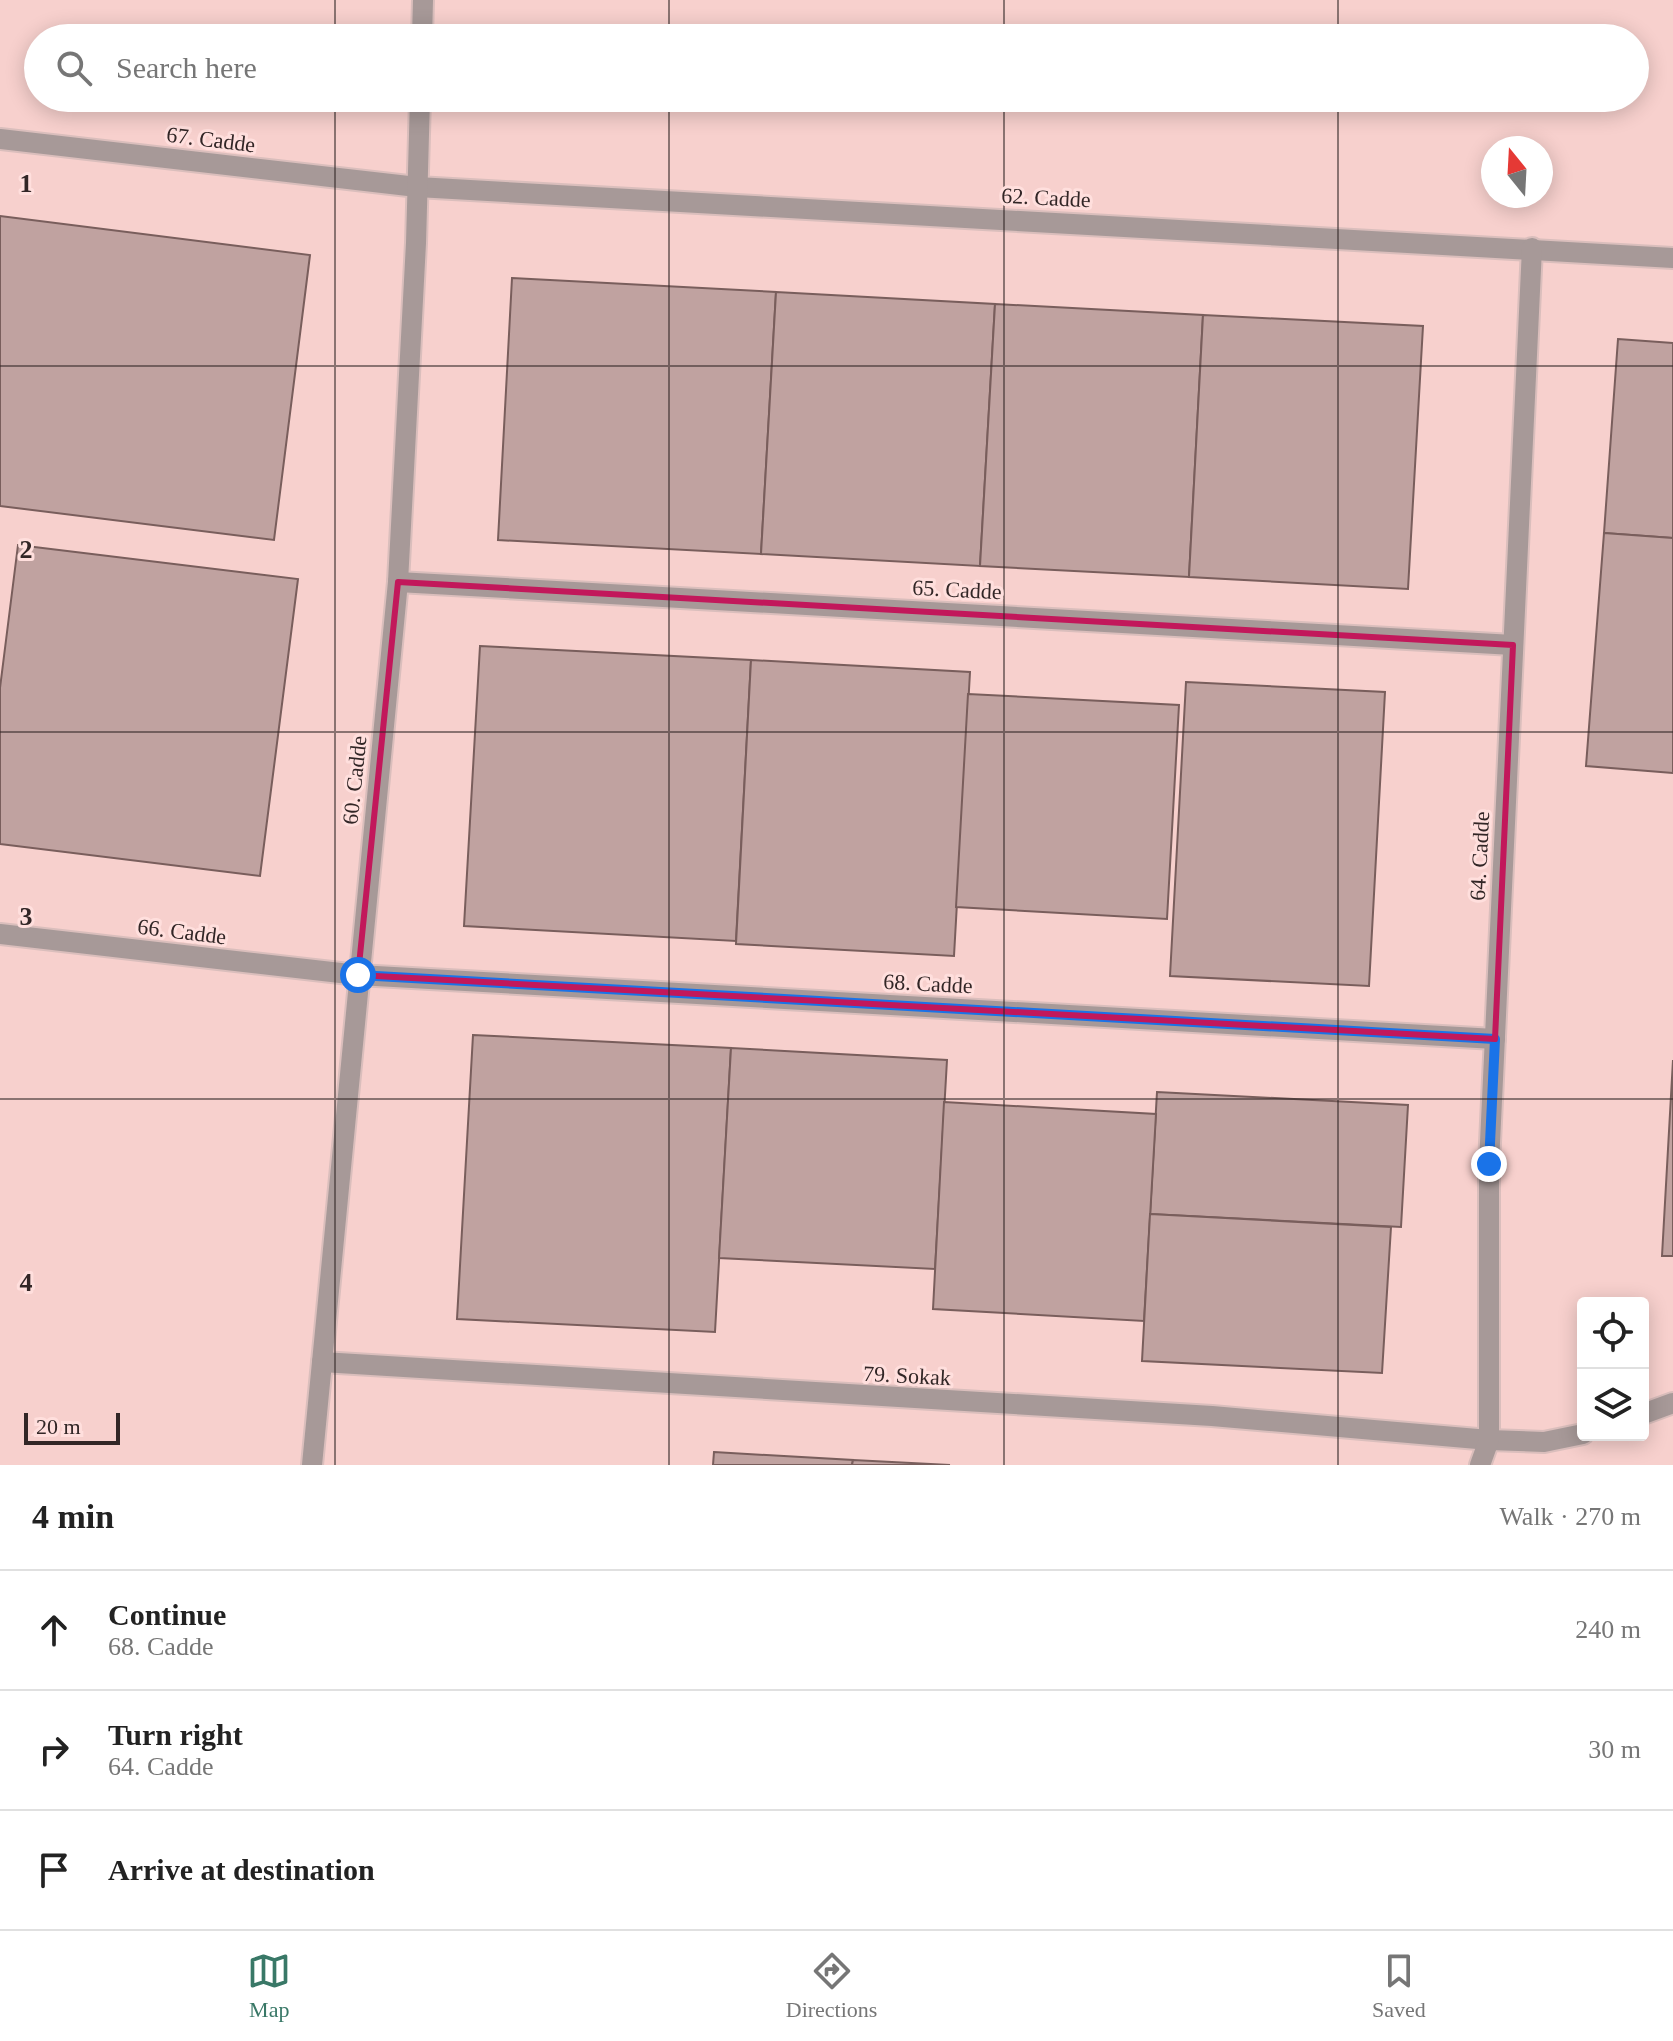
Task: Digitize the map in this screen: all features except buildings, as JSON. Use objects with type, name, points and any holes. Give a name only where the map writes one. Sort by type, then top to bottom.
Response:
[{"type":"street","points":[[422,24],[423,0]]},
{"type":"street","name":"60. Cadde","points":[[312,1465],[398,582],[420,112]]},
{"type":"street","name":"67. Cadde","points":[[0,139],[417,187]]},
{"type":"street","name":"62. Cadde","points":[[417,187],[1673,258]]},
{"type":"street","name":"64. Cadde","points":[[1480,1465],[1489,1440],[1489,1164],[1532,248]]},
{"type":"street","name":"65. Cadde","points":[[398,582],[1513,645]]},
{"type":"street","name":"66. Cadde","points":[[0,934],[358,975]]},
{"type":"street","name":"68. Cadde","points":[[358,975],[1495,1039]]},
{"type":"street","name":"79. Sokak","points":[[322,1362],[1212,1416],[1489,1440],[1544,1442],[1577,1435]]},
{"type":"street","points":[[1649,1412],[1673,1403]]},
{"type":"highlighted area","points":[[398,582],[1513,645],[1495,1039],[358,975]]},
{"type":"shaded area","points":[[0,0],[1673,0],[1673,1465],[0,1465]]},
{"type":"route","points":[[358,975],[1495,1039],[1489,1164]]}]
